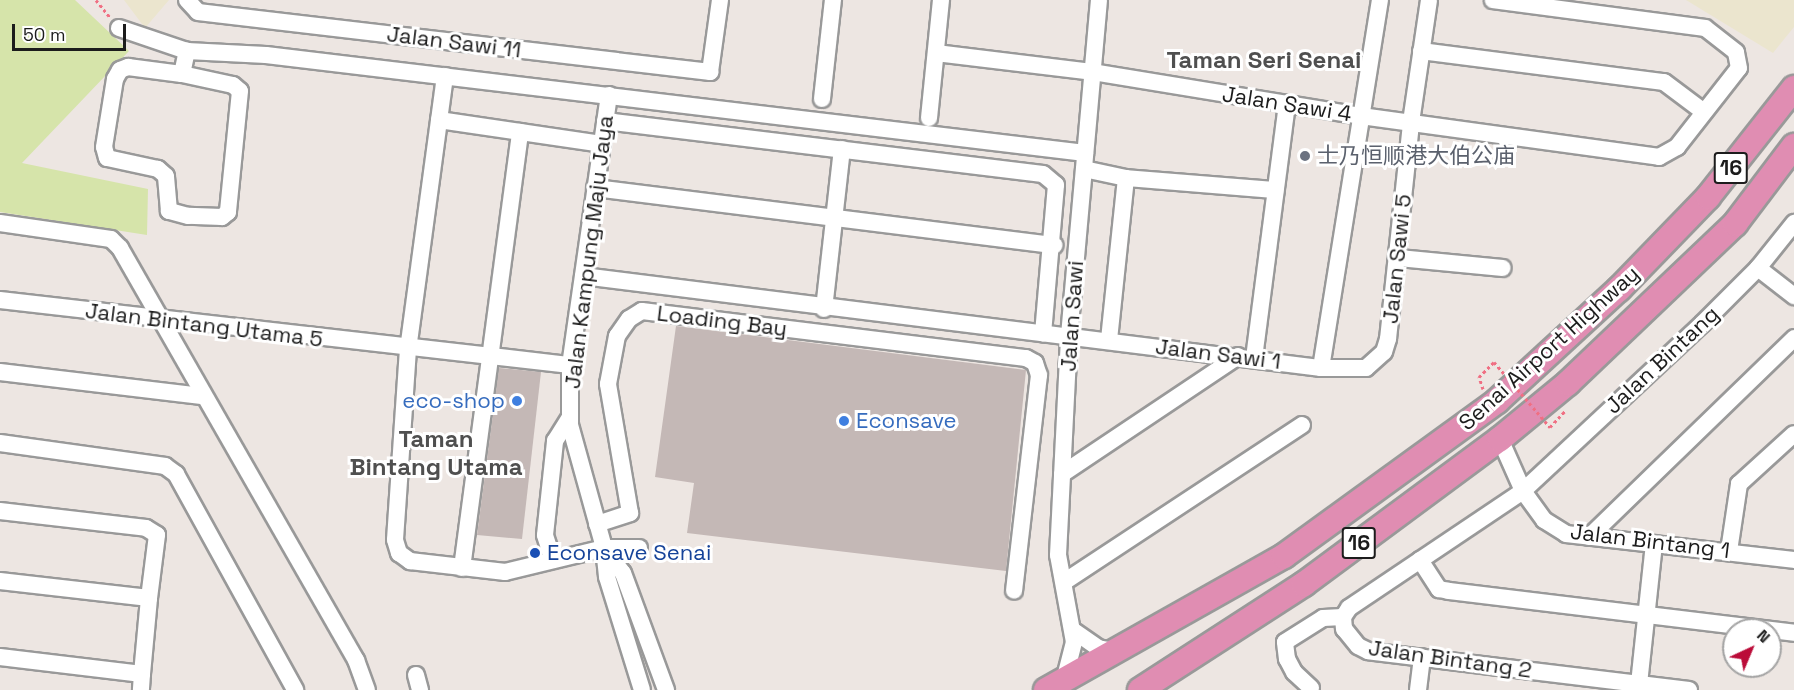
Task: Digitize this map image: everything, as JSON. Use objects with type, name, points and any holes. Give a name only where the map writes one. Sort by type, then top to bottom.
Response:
[{"type":"highway","name":"Senai Airport Highway","points":[[1055,686],[1284,556],[1488,408],[1580,326],[1708,196],[1794,88]]},
{"type":"highway","name":"Senai Airport Highway","points":[[1140,690],[1304,584],[1500,439],[1616,339],[1735,224],[1794,146]]},
{"type":"street","name":"Jalan Sawi 11","points":[[192,6],[710,72],[720,0]]},
{"type":"street","points":[[822,99],[833,0]]},
{"type":"street","points":[[929,118],[941,0]]},
{"type":"street","name":"Jalan Sawi","points":[[1055,686],[1073,652],[1074,631],[1058,555],[1069,336],[1099,0]]},
{"type":"street","points":[[1321,368],[1380,0]]},
{"type":"street","name":"Jalan Sawi 5","points":[[1366,368],[1384,352],[1388,339],[1399,258],[1411,122],[1429,0]]},
{"type":"street","points":[[1421,51],[1664,82],[1704,112],[1739,68],[1737,52],[1705,28],[1493,0]]},
{"type":"street","points":[[119,28],[187,51],[266,55],[609,95],[1084,161],[1126,178],[1276,190]]},
{"type":"street","points":[[182,74],[187,51]]},
{"type":"street","name":"Jalan Sawi 4","points":[[936,52],[1092,72],[1361,116],[1659,157],[1677,147],[1704,112]]},
{"type":"street","points":[[128,67],[182,74],[233,85],[240,91],[228,212],[222,217],[188,216],[169,210],[166,176],[158,169],[106,158],[107,120],[115,79],[120,70],[128,67]]},
{"type":"street","points":[[445,76],[408,349],[395,540],[399,553],[410,561],[505,572],[604,548],[639,548]]},
{"type":"street","name":"Jalan Kampung Maju Jaya","points":[[609,95],[570,365],[569,419],[604,548],[607,577],[642,690]]},
{"type":"street","points":[[1062,474],[1246,357],[1276,190],[1287,104]]},
{"type":"street","points":[[439,120],[601,144]]},
{"type":"street","points":[[605,120],[1043,174],[1056,185],[1054,245],[1043,333]]},
{"type":"street","points":[[462,568],[492,358],[520,132]]},
{"type":"street","points":[[824,309],[842,149]]},
{"type":"street","points":[[1109,340],[1126,178]]},
{"type":"street","points":[[595,188],[1054,245]]},
{"type":"street","points":[[0,223],[111,239],[162,321],[202,396],[356,660],[367,690]]},
{"type":"street","name":"Jalan Bintang","points":[[1523,491],[1758,268],[1794,223]]},
{"type":"street","points":[[1399,258],[1503,268]]},
{"type":"street","points":[[1758,268],[1794,296]]},
{"type":"street","name":"Jalan Sawi 1","points":[[583,276],[824,309],[1109,340],[1321,368],[1366,368]]},
{"type":"street","name":"Jalan Bintang Utama 5","points":[[0,300],[162,321],[570,365]]},
{"type":"street","name":"Loading Bay","points":[[597,524],[630,513],[608,384],[617,336],[629,319],[642,311],[871,339]]},
{"type":"street","points":[[874,315],[871,339],[1026,358],[1038,367],[1014,591]]},
{"type":"street","points":[[1589,537],[1794,338]]},
{"type":"street","points":[[0,372],[202,396]]},
{"type":"street","points":[[553,560],[545,535],[555,441],[569,419]]},
{"type":"street","points":[[1064,582],[1302,425]]},
{"type":"street","points":[[1729,551],[1739,484],[1794,434]]},
{"type":"street","name":"Jalan Bintang 1","points":[[1500,439],[1523,491],[1544,520],[1566,534],[1794,560]]},
{"type":"street","points":[[0,443],[165,466],[176,474],[295,690]]},
{"type":"street","name":"Jalan Bintang 2","points":[[1523,491],[1349,608],[1343,617],[1344,629],[1358,646],[1568,683],[1640,684],[1689,690]]},
{"type":"street","points":[[0,513],[154,531],[157,535],[142,598],[141,682],[0,657]]},
{"type":"street","points":[[1640,684],[1654,543]]},
{"type":"street","name":"Jalan Kampung Maju Jaya","points":[[604,548],[623,573],[666,690]]},
{"type":"street","points":[[1420,560],[1439,589],[1794,633]]},
{"type":"street","points":[[0,581],[142,598]]},
{"type":"street","points":[[1311,688],[1291,665],[1285,642],[1323,618],[1343,617]]},
{"type":"street","points":[[1074,631],[1098,648],[1118,652]]},
{"type":"street","points":[[1418,690],[1422,657]]},
{"type":"path","points":[[96,0],[119,28]]},
{"type":"path","points":[[1488,408],[1479,377],[1494,362],[1550,427]]},
{"type":"shaded area","points":[[124,0],[169,0],[145,28]]},
{"type":"shaded area","points":[[1686,0],[1794,0],[1794,27],[1773,53]]},
{"type":"green space","points":[[0,0],[75,0],[129,51],[22,163],[148,189],[147,235],[0,212]]},
{"type":"building","name":"Econsave","points":[[676,326],[1026,370],[1006,571],[687,533],[694,483],[655,477]]},
{"type":"building","points":[[499,368],[541,372],[522,539],[477,535]]},
{"type":"place","name":"士乃恒顺港大伯公庙","points":[[1305,156]]},
{"type":"place","name":"eco-shop","points":[[517,401]]},
{"type":"place","name":"Econsave","points":[[844,421]]},
{"type":"place","name":"Econsave Senai","points":[[535,553]]},
{"type":"district","name":"Taman Seri Senai","points":[[1264,60]]},
{"type":"district","name":"Taman Bintang Utama","points":[[436,453]]}]
